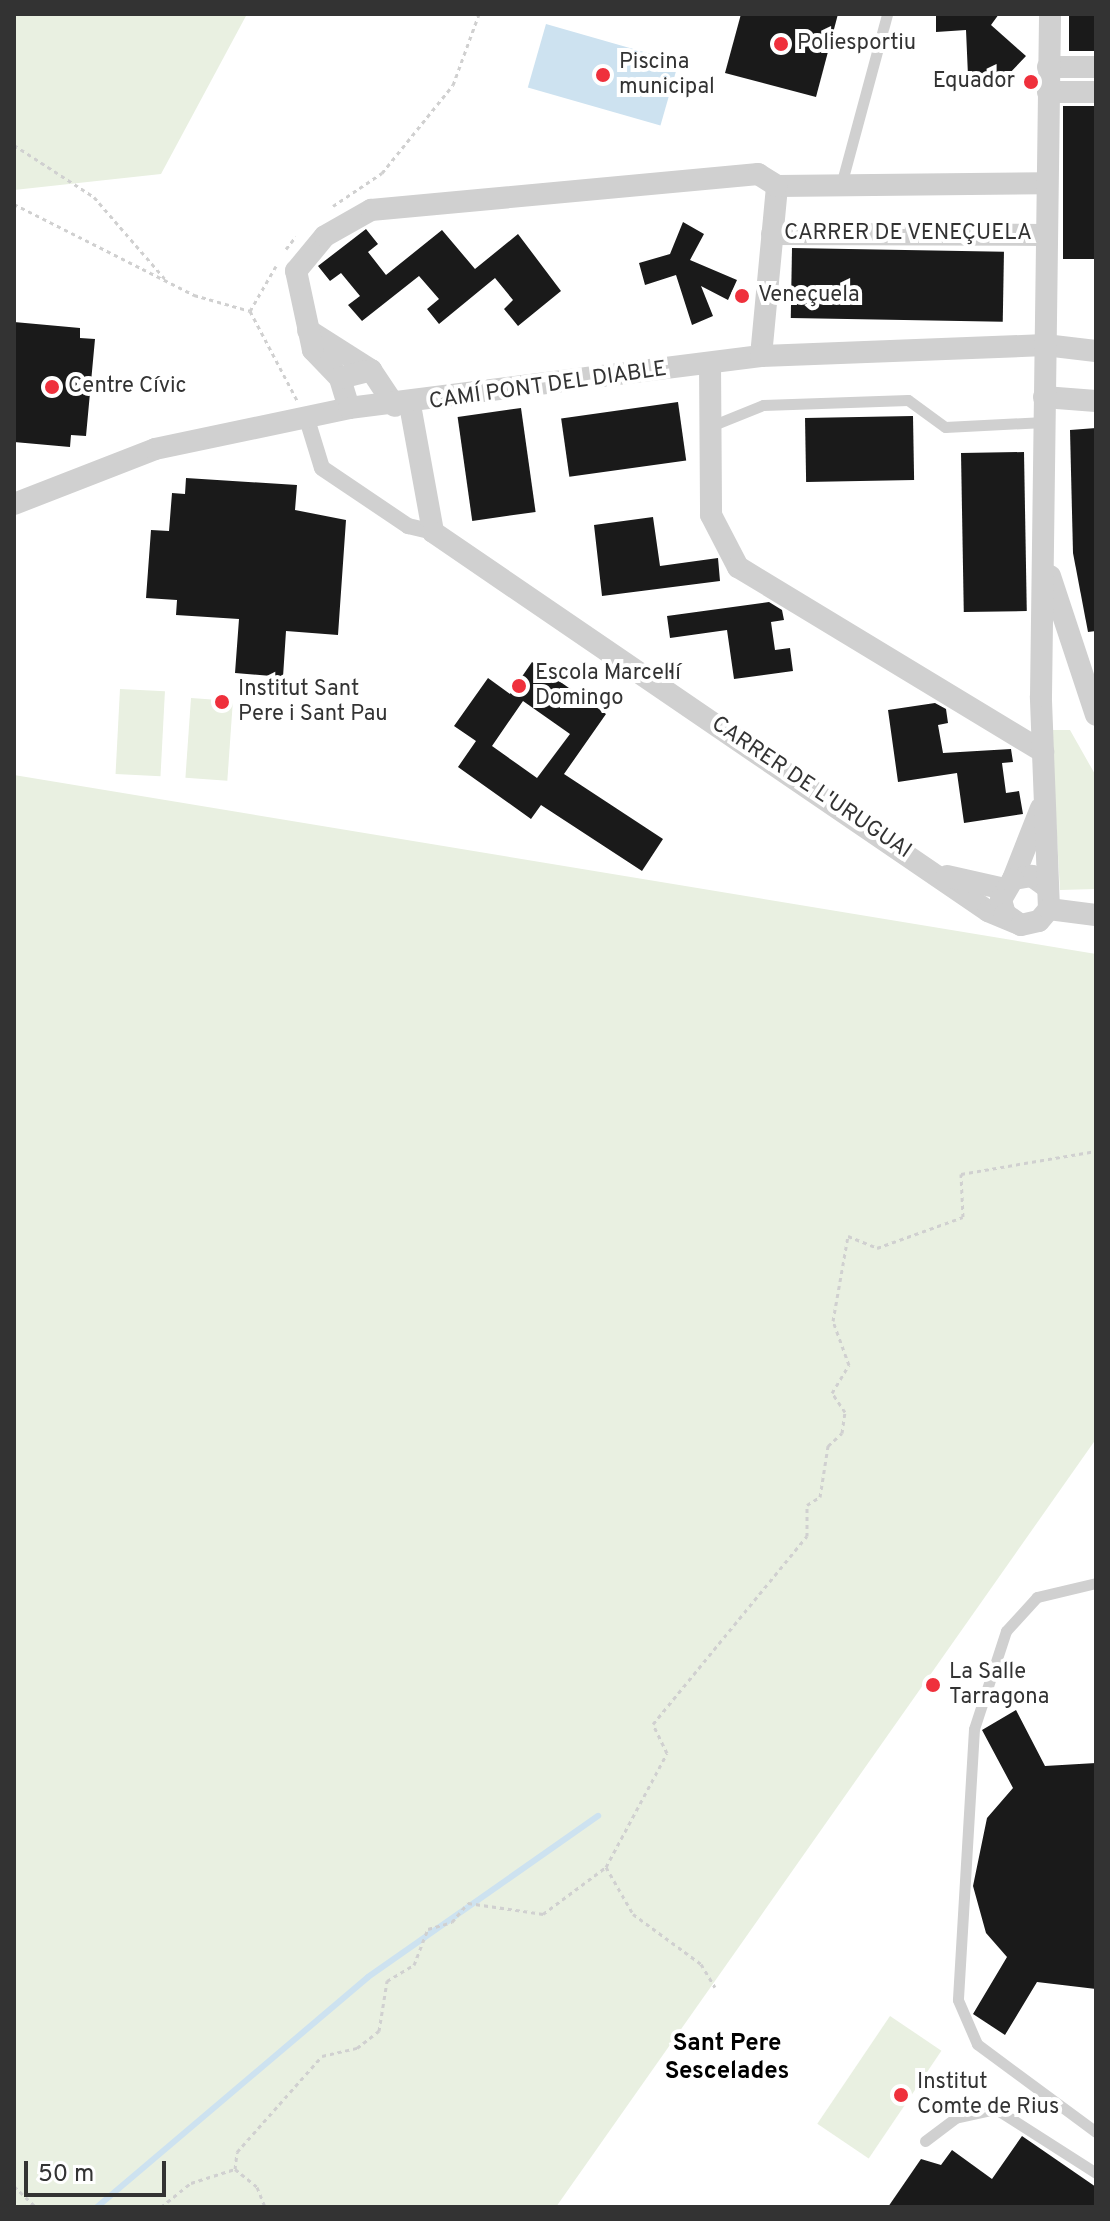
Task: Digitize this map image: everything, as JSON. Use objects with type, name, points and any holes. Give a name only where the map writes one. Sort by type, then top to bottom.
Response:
[{"type":"street","name":"CARRER DE VENEÇUELA","points":[[1048,898],[1043,752],[1043,183],[1050,14]]},
{"type":"street","points":[[1048,67],[1096,67]]},
{"type":"street","points":[[1048,92],[1096,92]]},
{"type":"street","points":[[349,408],[340,378],[313,350],[296,271],[325,236],[371,210],[758,174],[777,186],[1043,183]]},
{"type":"street","name":"CARRER DE VENEÇUELA","points":[[761,356],[777,186]]},
{"type":"street","name":"CARRER DE VENEÇUELA","points":[[772,234],[1044,235]]},
{"type":"street","points":[[306,416],[322,468],[408,526],[433,532],[403,406],[371,370],[308,330]]},
{"type":"street","name":"CAMÍ PONT DEL DIABLE","points":[[14,504],[155,449],[349,408],[403,406],[761,356],[1045,345],[1096,351]]},
{"type":"street","points":[[710,363],[711,515],[738,567],[1043,752]]},
{"type":"street","points":[[340,378],[371,370]]},
{"type":"street","points":[[1044,397],[1096,401]]},
{"type":"street","name":"CARRER DE L'URUGUAI","points":[[433,532],[938,873],[988,911],[1021,925]]},
{"type":"street","points":[[1044,557],[1095,708]]},
{"type":"street","points":[[1045,799],[1008,884],[1005,914],[1021,925],[1039,921],[1048,898]]},
{"type":"street","points":[[938,873],[1008,884],[1032,876],[1048,898],[1096,915]]},
{"type":"lane","points":[[841,185],[887,14]]},
{"type":"lane","points":[[711,426],[763,405],[908,400],[945,427],[1044,422]]},
{"type":"lane","points":[[1096,1583],[1037,1597],[1006,1631],[974,1729],[958,2000],[977,2044],[1096,2132]]},
{"type":"lane","points":[[925,2141],[955,2118],[996,2109],[1096,2173]]},
{"type":"path","points":[[14,145],[94,197],[168,282]]},
{"type":"path","points":[[14,204],[168,282],[250,311]]},
{"type":"path","points":[[235,2169],[237,2152],[322,2056],[357,2048],[379,2031],[387,1981],[414,1965],[428,1929],[452,1922],[468,1903],[543,1914],[606,1867],[667,1753],[653,1724],[807,1536],[807,1505],[820,1497],[828,1446],[843,1422],[832,1393],[849,1365],[833,1321],[848,1236],[877,1248],[963,1217],[961,1174],[1096,1151]]},
{"type":"path","points":[[606,1867],[633,1914],[701,1964],[715,1987]]},
{"type":"path","points":[[161,2207],[191,2183],[235,2169]]},
{"type":"path","points":[[235,2169],[257,2187],[265,2207]]},
{"type":"path","points":[[14,2186],[36,2207]]},
{"type":"green space","points":[[14,14],[247,14],[161,174],[14,190]]},
{"type":"green space","points":[[120,689],[165,691],[160,776],[116,774]]},
{"type":"green space","points":[[191,698],[233,701],[227,781],[185,778]]},
{"type":"green space","points":[[1051,730],[1070,730],[1096,776],[1096,889],[1060,890]]},
{"type":"green space","points":[[14,775],[1096,954],[1096,1439],[556,2207],[14,2207]]},
{"type":"green space","points":[[890,2016],[941,2051],[869,2158],[817,2124]]},
{"type":"water","name":"Piscina municipal","points":[[546,24],[679,62],[660,125],[528,87]]},
{"type":"building","name":"Poliesportiu","points":[[741,14],[838,14],[816,97],[725,73]]},
{"type":"building","points":[[936,14],[999,14],[991,25],[1026,56],[1007,76],[968,76],[966,30],[936,32]]},
{"type":"building","points":[[1069,14],[1096,14],[1096,51],[1069,51]]},
{"type":"building","points":[[1063,106],[1096,106],[1096,259],[1063,259]]},
{"type":"building","points":[[683,222],[704,234],[690,260],[737,280],[728,300],[701,286],[713,316],[692,325],[676,275],[645,285],[639,263],[670,254]]},
{"type":"building","points":[[366,229],[378,244],[368,252],[386,275],[442,230],[475,269],[518,234],[561,291],[518,326],[504,309],[513,300],[495,278],[439,324],[427,309],[439,299],[419,276],[362,321],[348,305],[360,296],[341,273],[330,281],[318,266]]},
{"type":"building","points":[[792,248],[1004,252],[1003,322],[791,318]]},
{"type":"building","name":"Centre Cívic","points":[[14,322],[80,328],[80,338],[95,339],[86,436],[71,435],[70,447],[14,442]]},
{"type":"building","points":[[678,402],[686,460],[569,477],[561,418]]},
{"type":"building","points":[[521,408],[536,512],[472,521],[458,417]]},
{"type":"building","points":[[913,416],[914,480],[806,482],[805,418]]},
{"type":"building","points":[[1096,428],[1096,631],[1088,632],[1073,553],[1070,430]]},
{"type":"building","points":[[1024,452],[1027,611],[964,612],[961,453]]},
{"type":"building","points":[[186,478],[297,485],[295,510],[346,520],[338,635],[286,631],[283,677],[235,673],[239,619],[176,615],[177,600],[146,598],[151,530],[169,531],[172,493],[185,494]]},
{"type":"building","points":[[653,517],[660,566],[718,558],[720,581],[602,596],[594,525]]},
{"type":"building","points":[[769,602],[782,610],[784,620],[771,622],[775,650],[790,648],[793,671],[734,679],[727,630],[670,638],[667,616]]},
{"type":"building","points":[[532,662],[606,714],[564,774],[663,839],[642,871],[541,805],[531,819],[458,767],[476,741],[454,726],[488,678],[510,694]],"holes":[[[523,701],[570,734],[537,778],[492,746]]]},
{"type":"building","points":[[935,703],[946,709],[948,723],[938,725],[943,753],[1011,749],[1013,762],[1002,763],[1006,793],[1019,791],[1023,814],[964,823],[957,773],[898,782],[888,710]]},
{"type":"building","points":[[1016,1710],[1045,1766],[1096,1763],[1096,1989],[1037,1982],[1005,2035],[973,2014],[1007,1957],[986,1933],[973,1886],[987,1818],[1013,1788],[982,1730]]},
{"type":"building","points":[[1022,2136],[1096,2187],[1096,2207],[888,2207],[921,2159],[941,2165],[952,2150],[992,2179]]},
{"type":"waterway","points":[[97,2207],[368,1977],[598,1816]]},
{"type":"place","name":"Poliesportiu","points":[[781,44]]},
{"type":"place","name":"Piscina municipal","points":[[603,75]]},
{"type":"place","name":"Equador","points":[[1031,82]]},
{"type":"place","name":"Veneçuela","points":[[742,296]]},
{"type":"place","name":"Centre Cívic","points":[[52,387]]},
{"type":"place","name":"Escola Marcel·lí Domingo","points":[[519,686]]},
{"type":"place","name":"Institut Sant Pere i Sant Pau","points":[[222,702]]},
{"type":"place","name":"La Salle Tarragona","points":[[933,1685]]},
{"type":"place","name":"Institut Comte de Rius","points":[[901,2095]]},
{"type":"district","name":"Sant Pere Sescelades","points":[[727,2059]]}]
